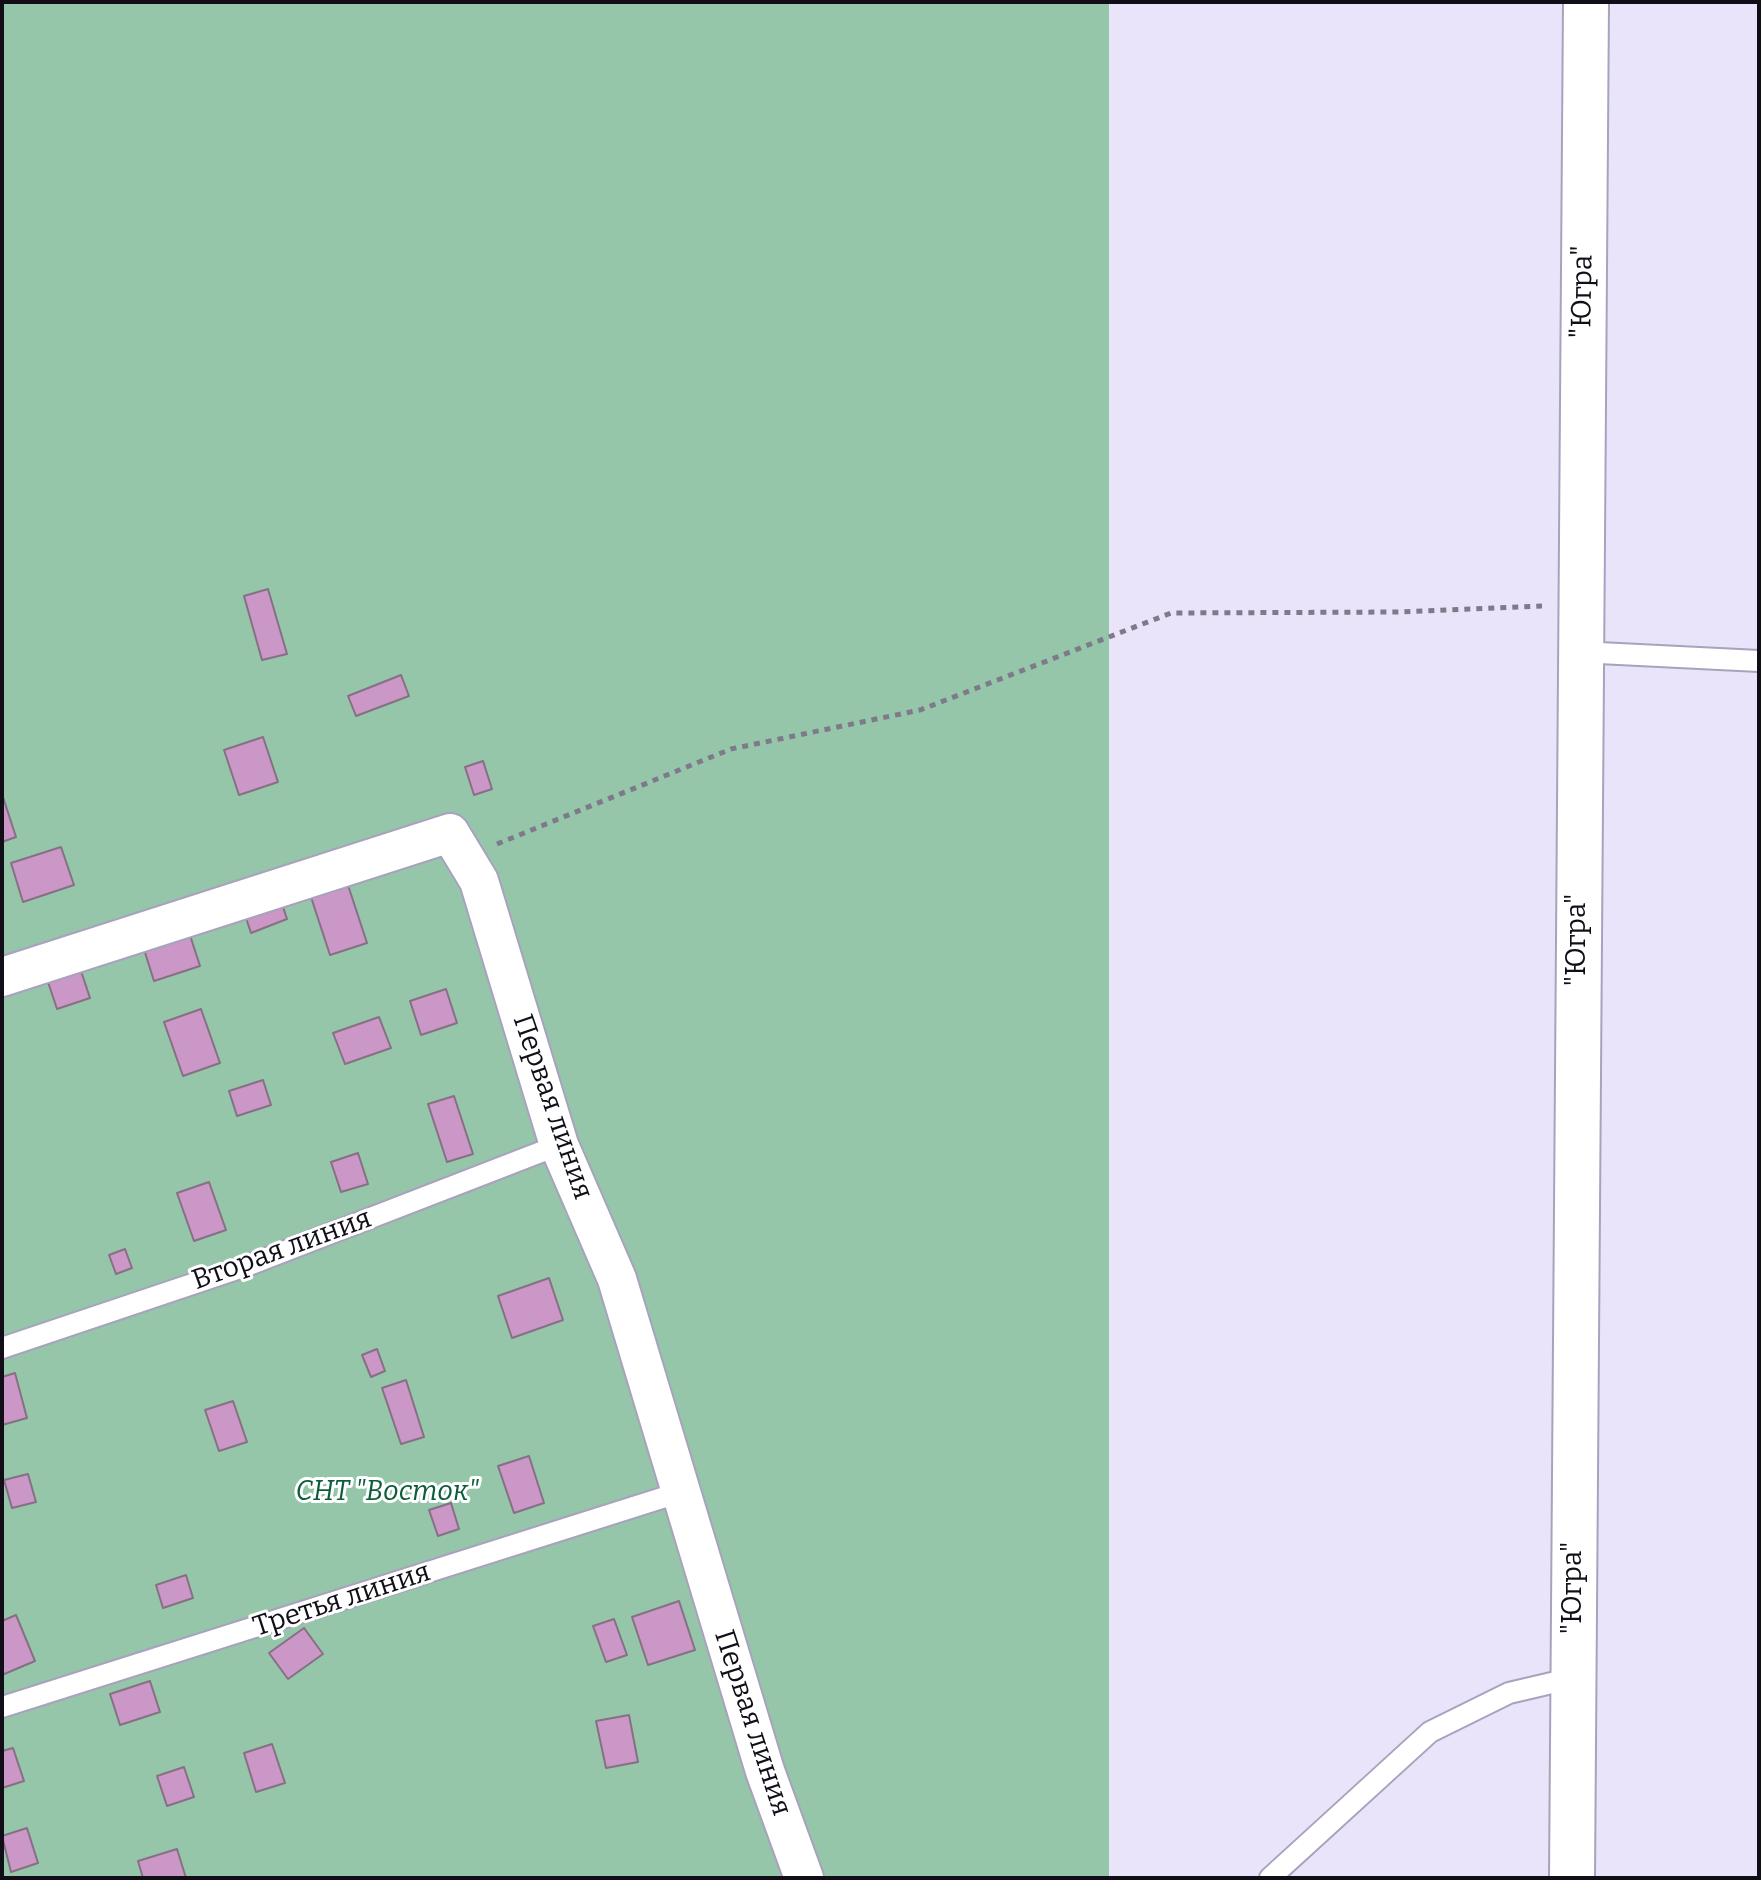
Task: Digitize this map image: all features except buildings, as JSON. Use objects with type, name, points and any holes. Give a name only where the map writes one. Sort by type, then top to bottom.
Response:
[{"type":"main road","name":"\"Югра\"","points":[[1572,1878],[1579,604],[1586,2]]},
{"type":"street","name":"Первая линия","points":[[2,977],[450,833],[479,881],[559,1145],[617,1279],[765,1771],[804,1878]]},
{"type":"lane","points":[[1579,652],[1759,661]]},
{"type":"lane","name":"Вторая линия","points":[[2,1348],[249,1265],[559,1145]]},
{"type":"lane","name":"Третья линия","points":[[2,1707],[681,1492]]},
{"type":"lane","points":[[1270,1878],[1430,1732],[1509,1693],[1573,1678]]},
{"type":"path","points":[[465,858],[731,749],[920,710],[1171,613],[1398,612],[1579,604]]},
{"type":"green space","name":"СНТ \"Восток\"","points":[[2,2],[1109,2],[1109,1878],[2,1878]]}]
